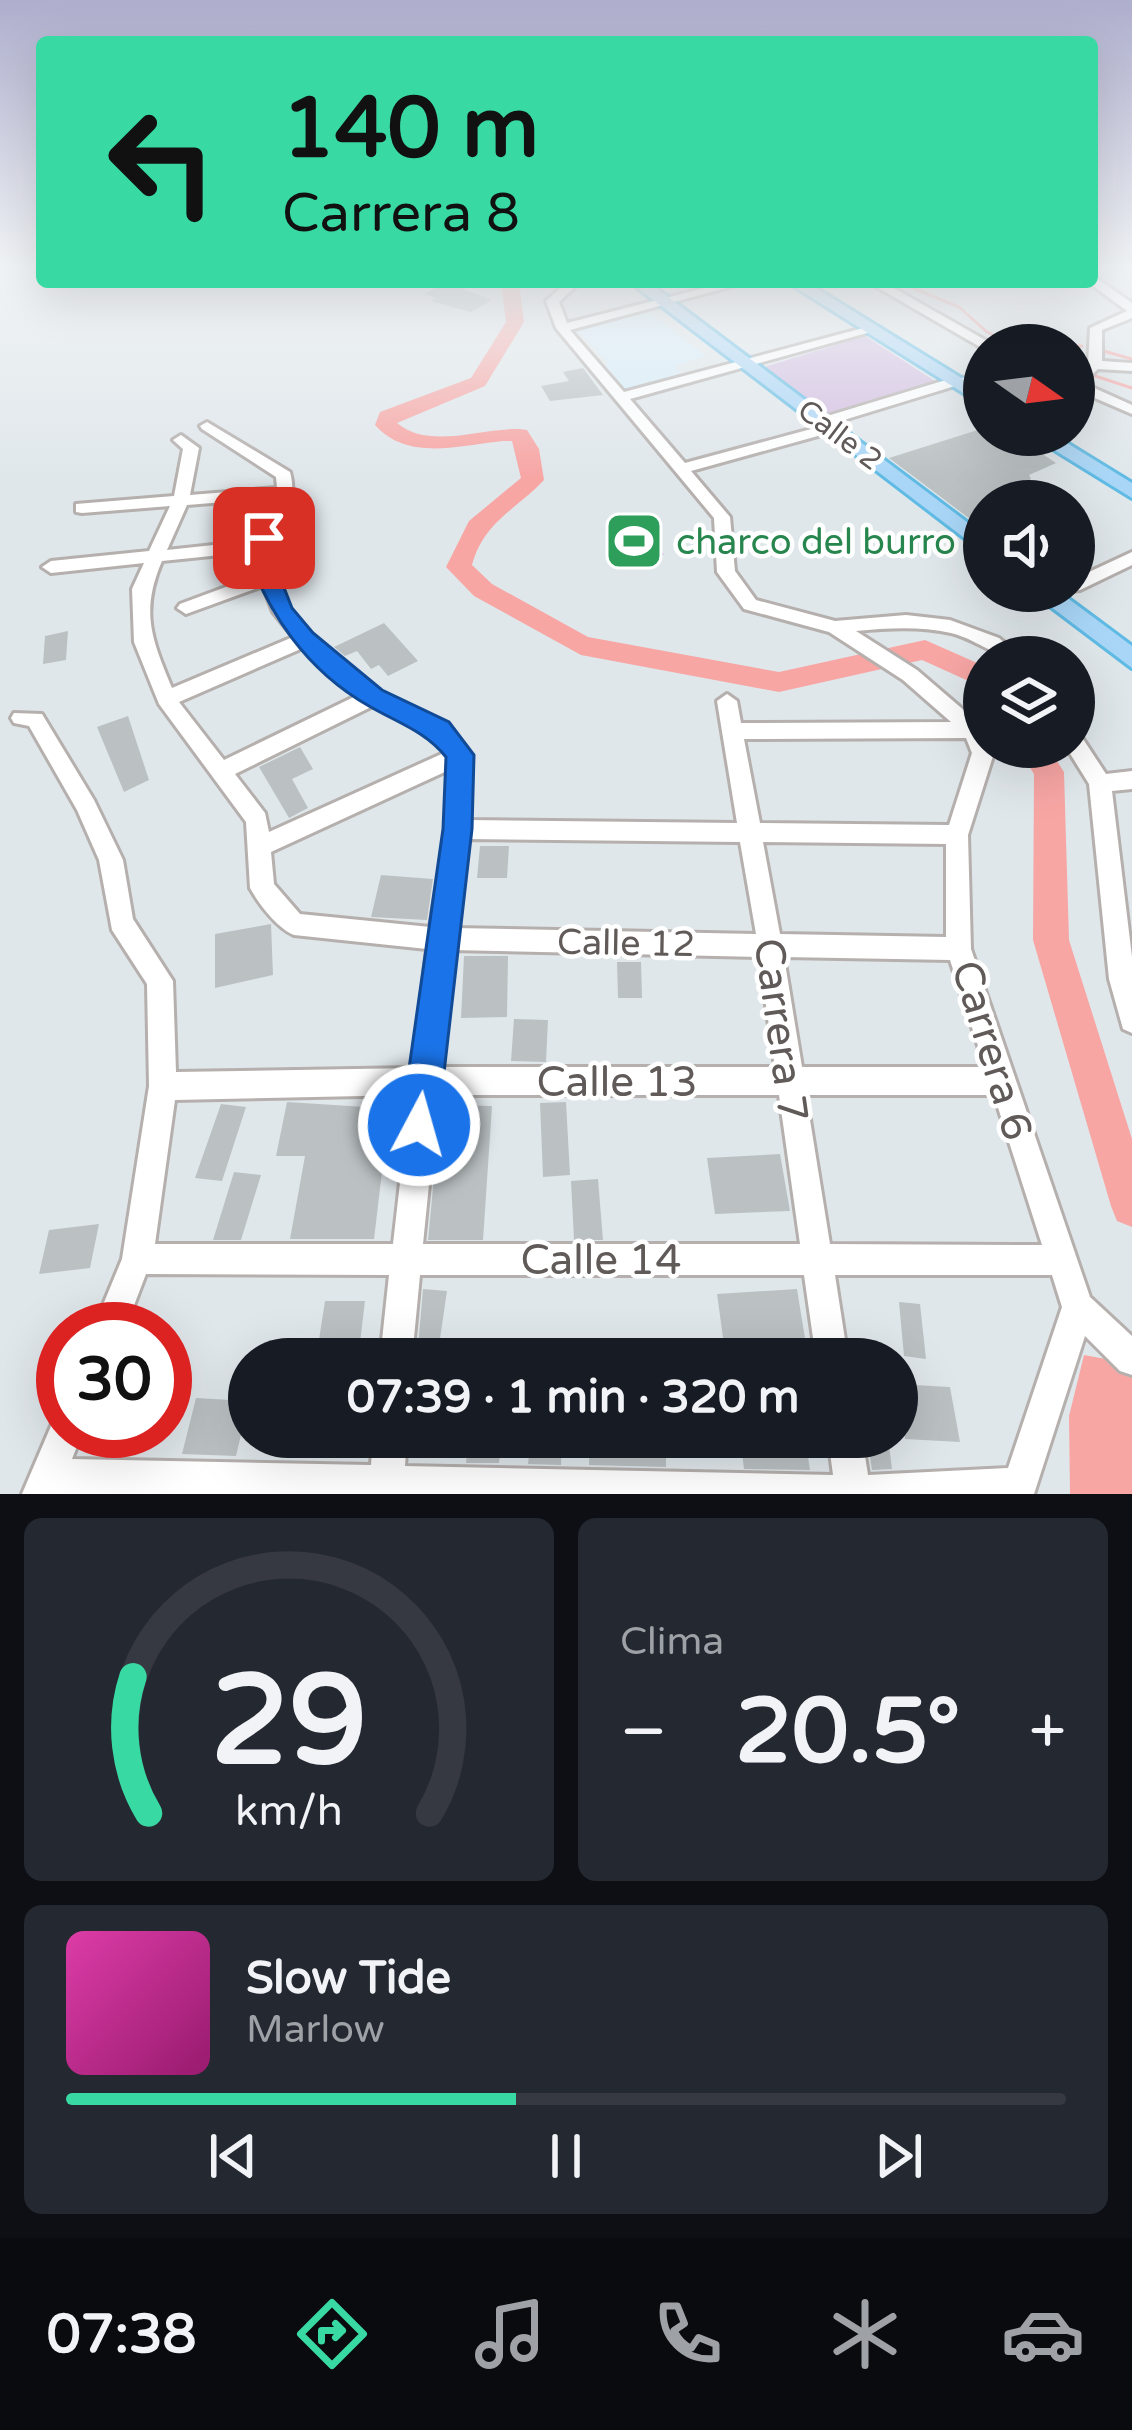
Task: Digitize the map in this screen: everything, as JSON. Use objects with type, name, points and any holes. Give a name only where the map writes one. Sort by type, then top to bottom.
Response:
[{"type":"main road","name":"Calle 2","points":[[709,337],[963,530]]},
{"type":"main road","points":[[875,337],[963,387]]},
{"type":"main road","points":[[1074,456],[1132,492]]},
{"type":"main road","points":[[1081,612],[1132,659]]},
{"type":"street","points":[[569,337],[722,517],[726,572],[750,605],[836,627],[890,620],[933,622],[988,636]]},
{"type":"street","points":[[620,398],[851,337]]},
{"type":"street","points":[[1095,374],[1132,367]]},
{"type":"street","points":[[684,468],[820,431],[826,424],[963,381]]},
{"type":"street","points":[[1095,384],[1132,410]]},
{"type":"street","points":[[51,567],[256,546],[280,514],[286,492],[284,475],[208,427]]},
{"type":"street","points":[[181,440],[191,448],[181,499],[141,589],[143,642],[166,699],[257,820],[259,847],[460,755]]},
{"type":"street","points":[[82,508],[286,492]]},
{"type":"street","points":[[256,546],[282,612],[304,639],[373,697],[439,729],[460,755],[457,829],[440,939],[398,1338]]},
{"type":"street","points":[[1095,574],[1132,558]]},
{"type":"street","points":[[186,608],[267,578]]},
{"type":"street","points":[[836,627],[910,675],[963,721]]},
{"type":"street","points":[[166,699],[304,639]]},
{"type":"street","points":[[220,771],[373,697]]},
{"type":"street","name":"Carrera 7","points":[[728,701],[829,1338]]},
{"type":"street","points":[[21,718],[35,719],[86,806],[111,860],[121,922],[160,981],[163,1086],[137,1259],[120,1302]]},
{"type":"street","points":[[734,731],[963,730]]},
{"type":"street","name":"Carrera 6","points":[[978,768],[957,836],[959,949],[1078,1307]]},
{"type":"street","points":[[1090,768],[1100,783],[1122,979],[1132,1020]]},
{"type":"street","points":[[1100,783],[1132,780]]},
{"type":"street","points":[[457,829],[957,836]]},
{"type":"street","name":"Calle 12","points":[[259,847],[262,888],[294,924],[440,939],[959,949]]},
{"type":"street","name":"Calle 13","points":[[163,1086],[1000,1081]]},
{"type":"street","name":"Calle 14","points":[[137,1259],[1064,1260]]},
{"type":"street","points":[[44,1485],[854,1494],[1020,1485],[1078,1307],[1132,1359]]},
{"type":"street","points":[[386,1488],[388,1458]]},
{"type":"street","points":[[848,1458],[854,1494]]},
{"type":"shaded area","points":[[584,337],[681,337],[707,356],[674,366],[683,375],[623,391],[603,366],[609,364]]},
{"type":"shaded area","points":[[866,337],[935,381],[827,417],[761,368]]},
{"type":"shaded area","name":"charco del burro","points":[[643,520],[664,555],[625,563],[605,528]]},
{"type":"shaded area","points":[[1084,1355],[1117,1361],[1132,1375],[1132,1494],[1070,1494],[1069,1416]]},
{"type":"building","points":[[583,368],[603,395],[550,401],[541,386],[569,381],[563,372]]},
{"type":"building","points":[[963,435],[963,456],[1046,456],[1056,463],[1029,475],[1029,480],[963,480],[963,514],[889,458]]},
{"type":"building","points":[[293,538],[308,559],[279,570],[270,548]]},
{"type":"building","points":[[384,623],[418,661],[388,676],[379,665],[371,669],[357,651],[345,656],[334,647]]},
{"type":"building","points":[[68,631],[66,660],[43,664],[45,636]]},
{"type":"building","points":[[128,716],[149,780],[124,792],[97,727]]},
{"type":"building","points":[[300,747],[313,769],[292,779],[308,808],[289,818],[259,767]]},
{"type":"building","points":[[480,846],[509,846],[507,878],[477,878]]},
{"type":"building","points":[[381,875],[433,879],[427,920],[371,917]]},
{"type":"building","points":[[271,924],[273,975],[215,988],[215,934]]},
{"type":"building","points":[[464,956],[508,956],[507,1017],[461,1018]]},
{"type":"building","points":[[617,962],[641,962],[642,998],[618,998]]},
{"type":"building","points":[[514,1019],[548,1020],[546,1062],[511,1061]]},
{"type":"building","points":[[382,1100],[405,1100],[397,1172],[382,1172],[374,1239],[290,1239],[305,1156],[276,1156],[287,1102],[381,1108]]},
{"type":"building","points":[[566,1102],[570,1175],[543,1177],[540,1103]]},
{"type":"building","points":[[221,1104],[246,1107],[222,1181],[195,1178]]},
{"type":"building","points":[[441,1105],[492,1106],[483,1240],[428,1240]]},
{"type":"building","points":[[780,1154],[790,1211],[715,1214],[707,1158]]},
{"type":"building","points":[[234,1172],[261,1175],[241,1240],[213,1240]]},
{"type":"building","points":[[598,1179],[603,1240],[574,1240],[571,1181]]},
{"type":"building","points":[[99,1224],[90,1268],[39,1274],[49,1230]]},
{"type":"building","points":[[423,1289],[447,1291],[440,1338],[419,1338]]},
{"type":"building","points":[[797,1289],[805,1338],[723,1338],[717,1294]]},
{"type":"building","points":[[325,1301],[365,1301],[361,1338],[319,1338]]},
{"type":"building","points":[[899,1302],[920,1304],[926,1359],[918,1358],[918,1338],[902,1338]]},
{"type":"building","points":[[918,1385],[950,1387],[960,1442],[918,1440]]},
{"type":"building","points":[[196,1398],[228,1400],[228,1456],[192,1454]]},
{"type":"building","points":[[467,1458],[500,1458],[499,1463],[466,1463]]},
{"type":"building","points":[[529,1458],[561,1458],[561,1465],[528,1464]]},
{"type":"building","points":[[589,1458],[666,1458],[666,1467],[589,1465]]},
{"type":"building","points":[[743,1458],[808,1458],[810,1470],[744,1469]]},
{"type":"building","points":[[870,1458],[891,1458],[892,1469],[872,1470]]},
{"type":"waterway","points":[[506,337],[478,382],[387,416],[386,425],[399,436],[431,443],[519,435],[528,449],[533,480],[486,516],[464,551],[459,567],[483,590],[581,645],[779,682],[925,650],[963,668]]},
{"type":"waterway","points":[[1100,350],[1132,359]]},
{"type":"waterway","points":[[1095,376],[1132,388]]},
{"type":"waterway","points":[[1046,768],[1051,940],[1132,1206]]},
{"type":"place","name":"charco del burro","points":[[634,541]]},
{"type":"route","points":[[264,538],[256,546],[267,578],[282,612],[304,639],[373,697],[439,729],[460,755],[457,829],[419,1125]]}]
